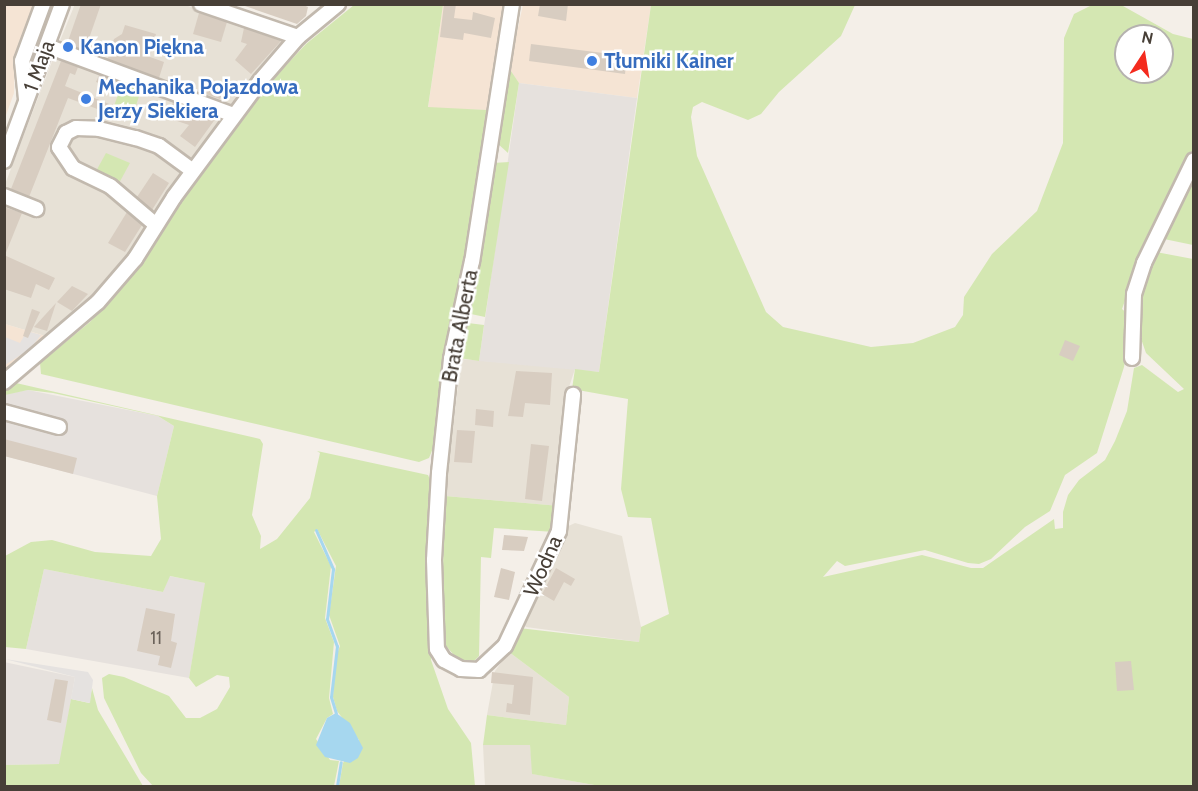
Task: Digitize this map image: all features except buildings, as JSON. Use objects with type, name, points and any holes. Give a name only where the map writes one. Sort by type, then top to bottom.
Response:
[{"type":"street","points":[[26,101],[22,61],[43,4]]},
{"type":"street","name":"1 Maja","points":[[4,161],[62,4]]},
{"type":"street","points":[[201,4],[298,37]]},
{"type":"street","points":[[4,382],[98,302],[135,259],[193,171],[234,115],[298,37],[338,4]]},
{"type":"street","name":"Brata Alberta","points":[[437,649],[434,560],[448,383],[472,261],[512,4]]},
{"type":"street","points":[[46,46],[234,115]]},
{"type":"street","points":[[156,225],[110,186],[73,168],[59,147],[66,133],[76,128],[99,129],[136,138],[159,146],[193,171]]},
{"type":"street","points":[[1132,358],[1134,294],[1151,247],[1194,160]]},
{"type":"street","points":[[4,196],[36,209]]},
{"type":"street","name":"Wodna","points":[[437,649],[453,666],[470,671],[492,661],[505,646],[559,531],[573,395]]},
{"type":"street","points":[[4,412],[59,427]]},
{"type":"shaded area","points":[[75,4],[185,5],[286,38],[287,42],[229,109],[57,48]]},
{"type":"shaded area","points":[[5,5],[37,5],[15,54],[14,93],[5,118]]},
{"type":"shaded area","points":[[443,5],[503,5],[487,110],[428,108]]},
{"type":"shaded area","points":[[523,5],[651,5],[637,98],[519,83],[509,68]]},
{"type":"shaded area","points":[[56,51],[224,117],[168,194],[134,249],[52,338],[5,324],[4,187]]},
{"type":"shaded area","points":[[519,83],[637,98],[599,372],[479,361]]},
{"type":"shaded area","points":[[5,324],[52,338],[5,376]]},
{"type":"shaded area","points":[[27,331],[41,335],[30,349],[5,365],[5,337],[20,343]]},
{"type":"shaded area","points":[[461,359],[575,369],[568,390],[560,506],[445,496]]},
{"type":"shaded area","points":[[28,390],[158,416],[174,426],[157,496],[5,456],[5,394]]},
{"type":"shaded area","points":[[575,523],[622,536],[641,627],[639,642],[526,627],[521,621],[562,529]]},
{"type":"shaded area","points":[[44,569],[163,592],[169,576],[206,583],[189,678],[26,649]]},
{"type":"shaded area","points":[[509,652],[569,697],[566,725],[487,715],[495,671]]},
{"type":"shaded area","points":[[5,659],[88,672],[93,680],[90,703],[71,699],[75,677]]},
{"type":"shaded area","points":[[4,662],[75,677],[60,764],[5,765]]},
{"type":"shaded area","points":[[483,745],[530,745],[533,774],[600,786],[485,786]]},
{"type":"green space","points":[[354,5],[443,5],[428,107],[487,110],[436,441],[429,458],[419,462],[41,374],[40,363],[90,322],[143,262],[179,202],[276,76],[306,44]]},
{"type":"green space","points":[[651,5],[855,5],[841,36],[779,92],[761,114],[748,120],[702,102],[693,107],[691,117],[697,156],[766,312],[783,327],[871,347],[913,343],[955,327],[963,315],[964,297],[992,254],[1037,211],[1063,143],[1064,38],[1074,14],[1092,5],[1123,6],[1155,24],[1114,24],[1114,84],[1174,84],[1174,34],[1193,39],[1193,149],[1138,264],[1122,309],[1130,316],[1124,367],[1097,453],[1065,475],[1050,511],[1025,527],[991,559],[979,564],[968,563],[925,550],[845,566],[837,561],[823,577],[922,555],[971,568],[983,568],[1054,519],[1055,529],[1063,528],[1063,512],[1068,495],[1079,480],[1105,460],[1115,441],[1127,411],[1134,368],[1142,365],[1178,392],[1184,389],[1146,353],[1139,333],[1139,303],[1156,252],[1193,259],[1193,786],[600,786],[532,774],[530,745],[483,745],[487,715],[566,725],[569,697],[509,652],[519,628],[639,642],[641,627],[669,614],[651,518],[628,517],[621,489],[628,399],[572,389],[575,369],[599,372]]},
{"type":"green space","points":[[509,68],[519,83],[508,153],[497,143]]},
{"type":"green space","points":[[122,83],[141,90],[131,121],[116,116],[119,108],[114,106]]},
{"type":"green space","points":[[106,153],[130,163],[118,185],[95,173]]},
{"type":"green space","points":[[509,162],[485,317],[471,314],[467,305],[493,163]]},
{"type":"green space","points":[[1193,177],[1193,245],[1164,239]]},
{"type":"green space","points":[[468,323],[484,325],[479,361],[459,358]]},
{"type":"green space","points":[[16,383],[260,439],[263,444],[252,515],[261,536],[260,549],[277,539],[310,498],[320,453],[317,451],[428,475],[433,486],[431,660],[448,709],[471,743],[475,786],[339,786],[343,763],[359,740],[337,711],[333,697],[335,659],[340,646],[329,615],[336,566],[317,529],[314,532],[331,566],[325,618],[334,642],[329,698],[333,714],[327,718],[316,739],[330,760],[339,761],[334,786],[153,786],[141,773],[104,698],[102,678],[109,674],[124,677],[169,696],[186,718],[200,718],[217,709],[230,687],[229,677],[217,675],[196,687],[189,678],[205,583],[170,576],[163,592],[44,569],[26,649],[5,647],[5,556],[31,542],[52,540],[95,552],[151,556],[161,539],[157,496],[174,426],[158,416],[53,393],[28,390],[5,395],[5,387]]},
{"type":"green space","points":[[445,496],[560,506],[555,532],[494,528],[491,558],[481,557],[479,656],[474,661],[458,660],[441,640]]},
{"type":"green space","points":[[92,688],[98,710],[143,786],[5,786],[4,765],[59,764],[71,699],[89,703]]},
{"type":"water","points":[[336,713],[350,723],[363,748],[358,758],[350,763],[325,757],[316,745],[327,718]]},
{"type":"waterway","points":[[316,530],[333,569],[327,619],[337,646],[331,697],[336,713]]},
{"type":"waterway","points":[[337,786],[341,762]]},
{"type":"place","name":"Kanon Piękna","points":[[68,47]]},
{"type":"place","name":"Tłumiki Kainer","points":[[592,61]]},
{"type":"place","name":"Mechanika Pojazdowa Jerzy Siekiera","points":[[86,99]]}]
